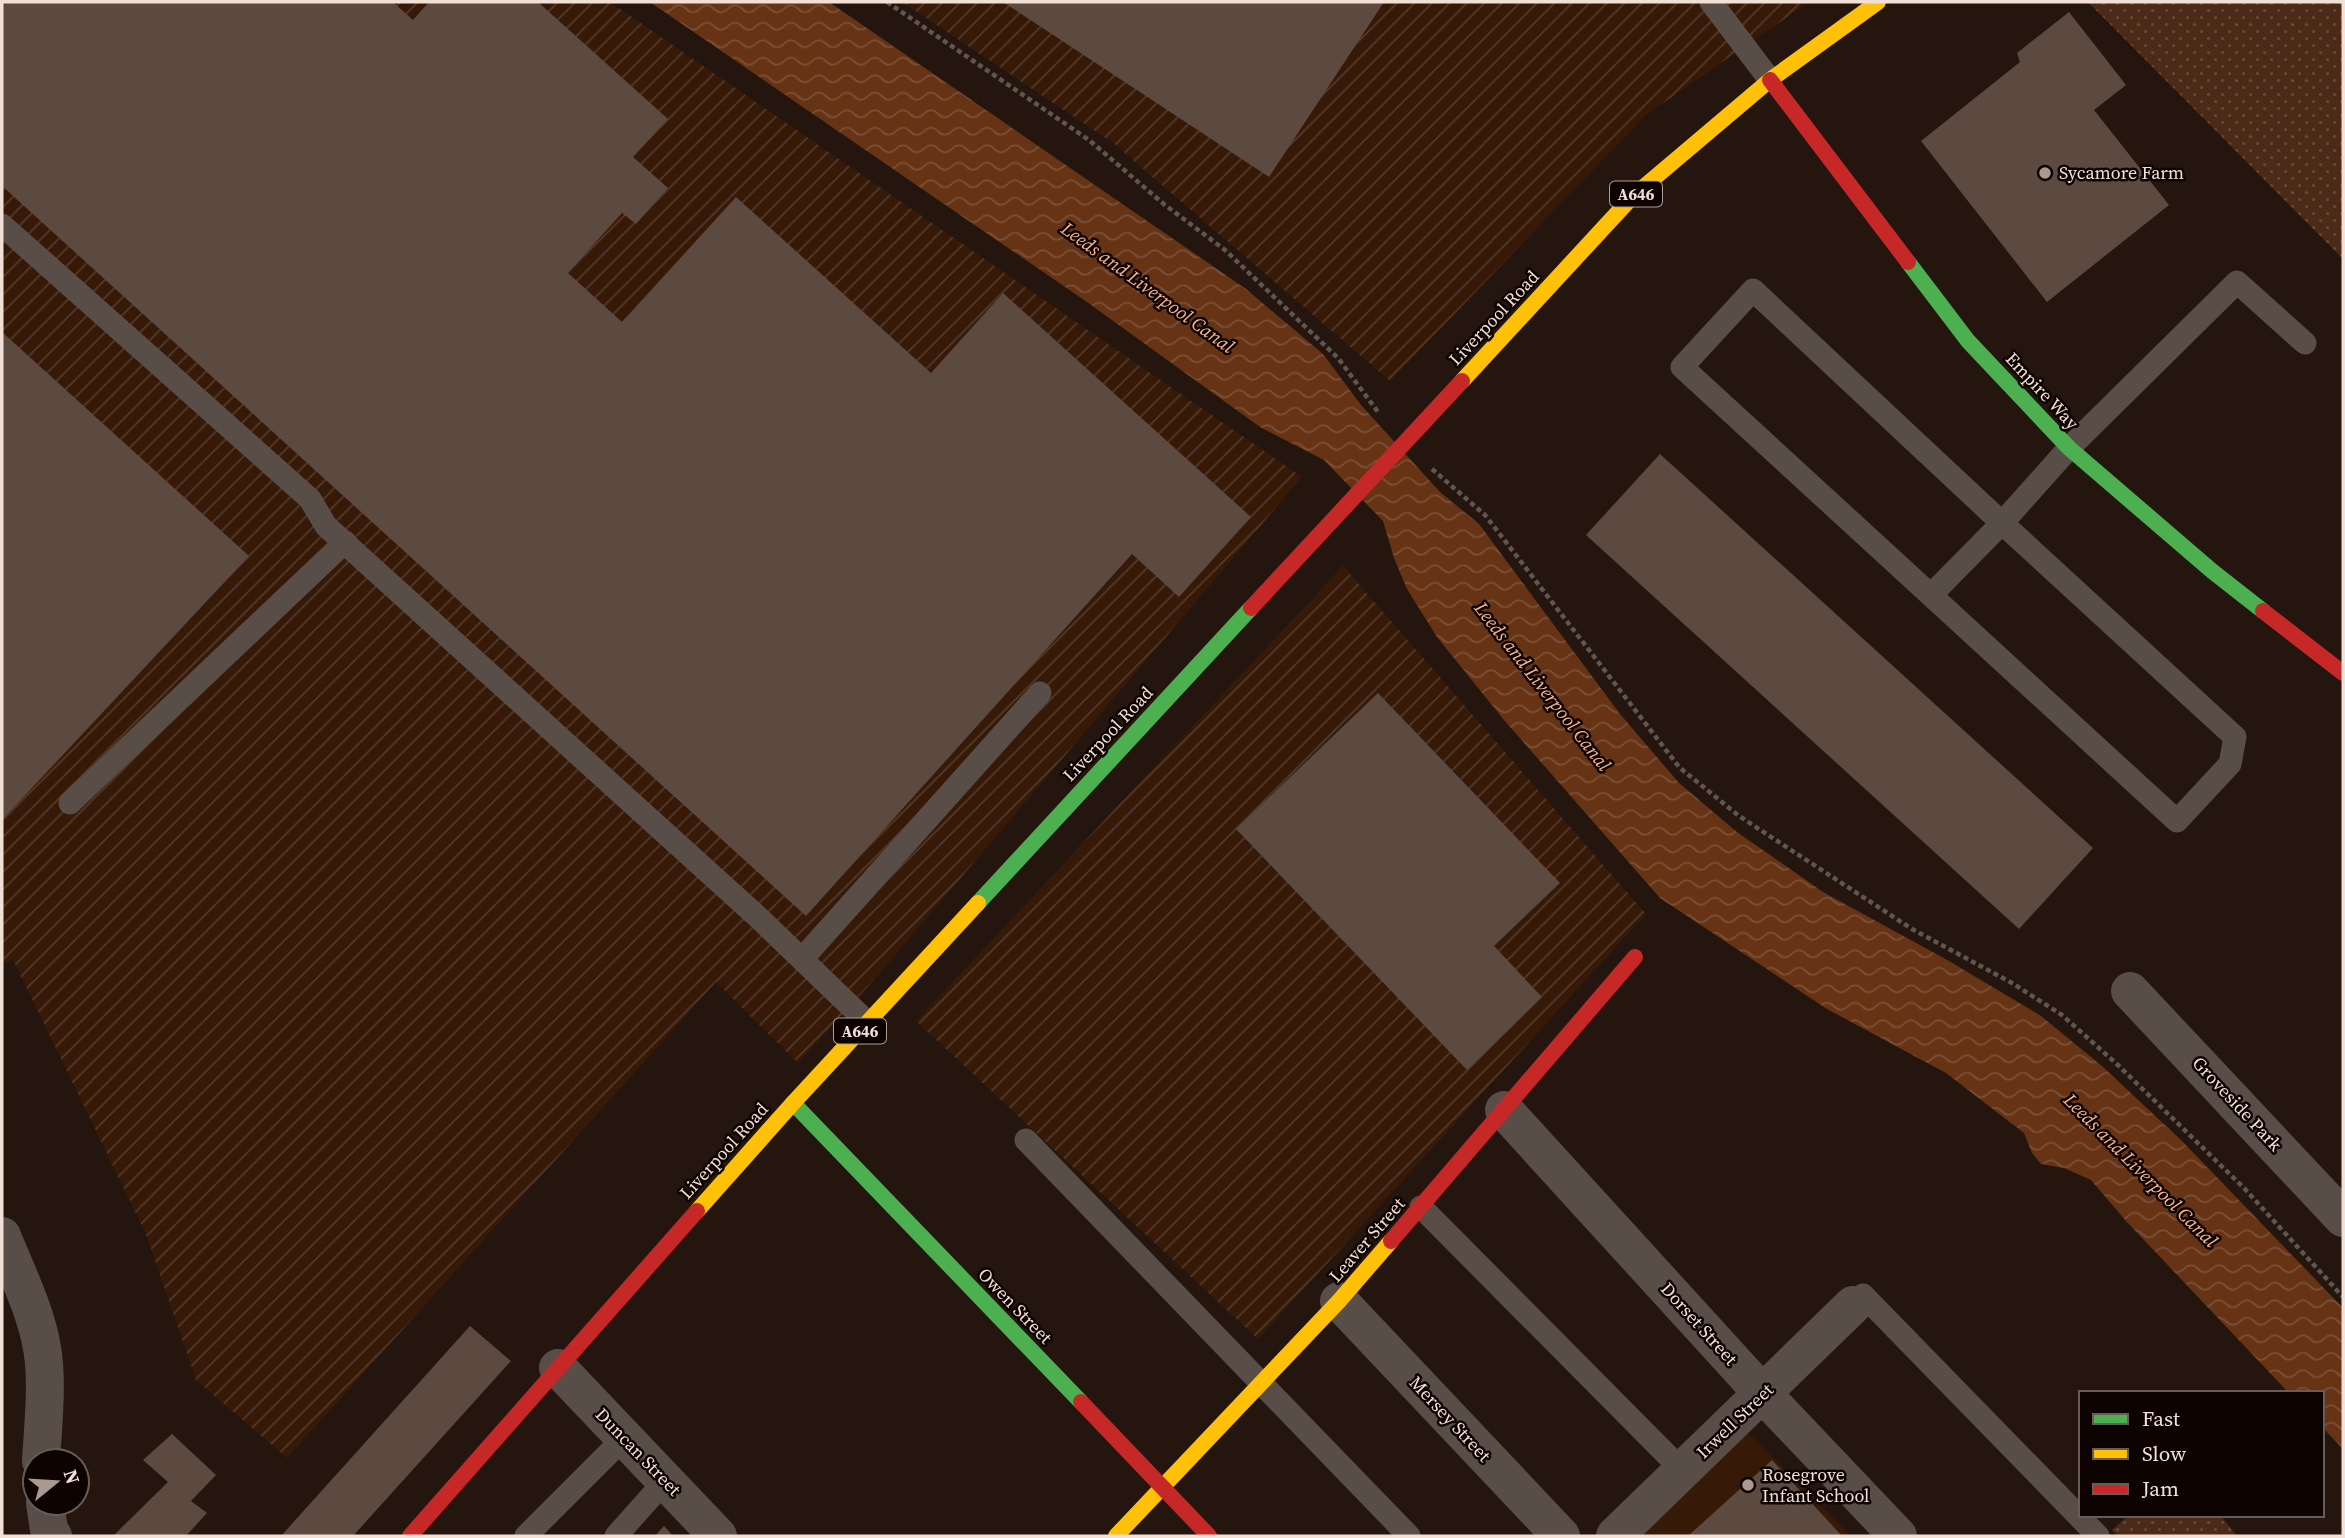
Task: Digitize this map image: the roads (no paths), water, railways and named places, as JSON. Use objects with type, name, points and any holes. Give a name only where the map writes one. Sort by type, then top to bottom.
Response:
[{"type":"street","name":"Liverpool Road","points":[[410,1536],[793,1103],[1633,196],[1770,80],[1878,2]]},
{"type":"street","name":"Empire Way","points":[[1770,80],[1968,341],[2069,448],[2212,570],[2343,673]]},
{"type":"street","name":"Leaver Street","points":[[1116,1536],[1339,1301],[1634,957]]},
{"type":"street","name":"Groveside Park","points":[[2130,991],[2343,1218]]},
{"type":"street","name":"Owen Street","points":[[793,1103],[1209,1536]]},
{"type":"street","name":"Dorset Street","points":[[1504,1110],[1763,1394],[1898,1536]]},
{"type":"street","points":[[2,1236],[43,1348],[42,1447]]},
{"type":"street","name":"Mersey Street","points":[[1339,1301],[1561,1536]]},
{"type":"street","name":"Irwell Street","points":[[1615,1536],[1853,1305]]},
{"type":"street","name":"Duncan Street","points":[[558,1368],[718,1536]]},
{"type":"street","points":[[47,1517],[53,1536]]},
{"type":"lane","points":[[1712,2],[1770,80]]},
{"type":"lane","points":[[2,225],[310,499],[326,526],[802,959],[868,1023]]},
{"type":"lane","points":[[1930,595],[2002,523],[2069,448],[2237,282],[2305,343]]},
{"type":"lane","points":[[1753,290],[2002,523],[2235,737],[2230,764],[2177,821],[1682,368],[1753,290]]},
{"type":"lane","points":[[70,803],[345,542]]},
{"type":"lane","points":[[802,959],[1040,693]]},
{"type":"lane","points":[[1026,1140],[1409,1536]]},
{"type":"lane","points":[[1420,1207],[1683,1471]]},
{"type":"lane","points":[[1853,1305],[1863,1295],[2079,1517]]},
{"type":"lane","points":[[526,1536],[624,1438]]},
{"type":"lane","points":[[616,1536],[665,1481]]},
{"type":"lane","points":[[2079,1517],[2098,1536]]},
{"type":"water","name":"Leeds and Liverpool Canal","points":[[650,2],[829,2],[1246,289],[1323,354],[1361,405],[1440,492],[1479,524],[1620,714],[1679,783],[1737,832],[1823,892],[1949,961],[2041,1016],[2102,1066],[2182,1141],[2343,1308],[2343,1449],[2324,1429],[2324,1391],[2287,1391],[2126,1221],[2091,1180],[2064,1168],[2041,1164],[2032,1153],[2024,1133],[1946,1073],[1827,1009],[1660,898],[1504,720],[1437,637],[1407,589],[1383,521],[1324,460],[1260,427],[1087,302]]},
{"type":"place","name":"Sycamore Farm","points":[[2045,173]]},
{"type":"place","name":"Rosegrove Infant School","points":[[1748,1485]]}]
